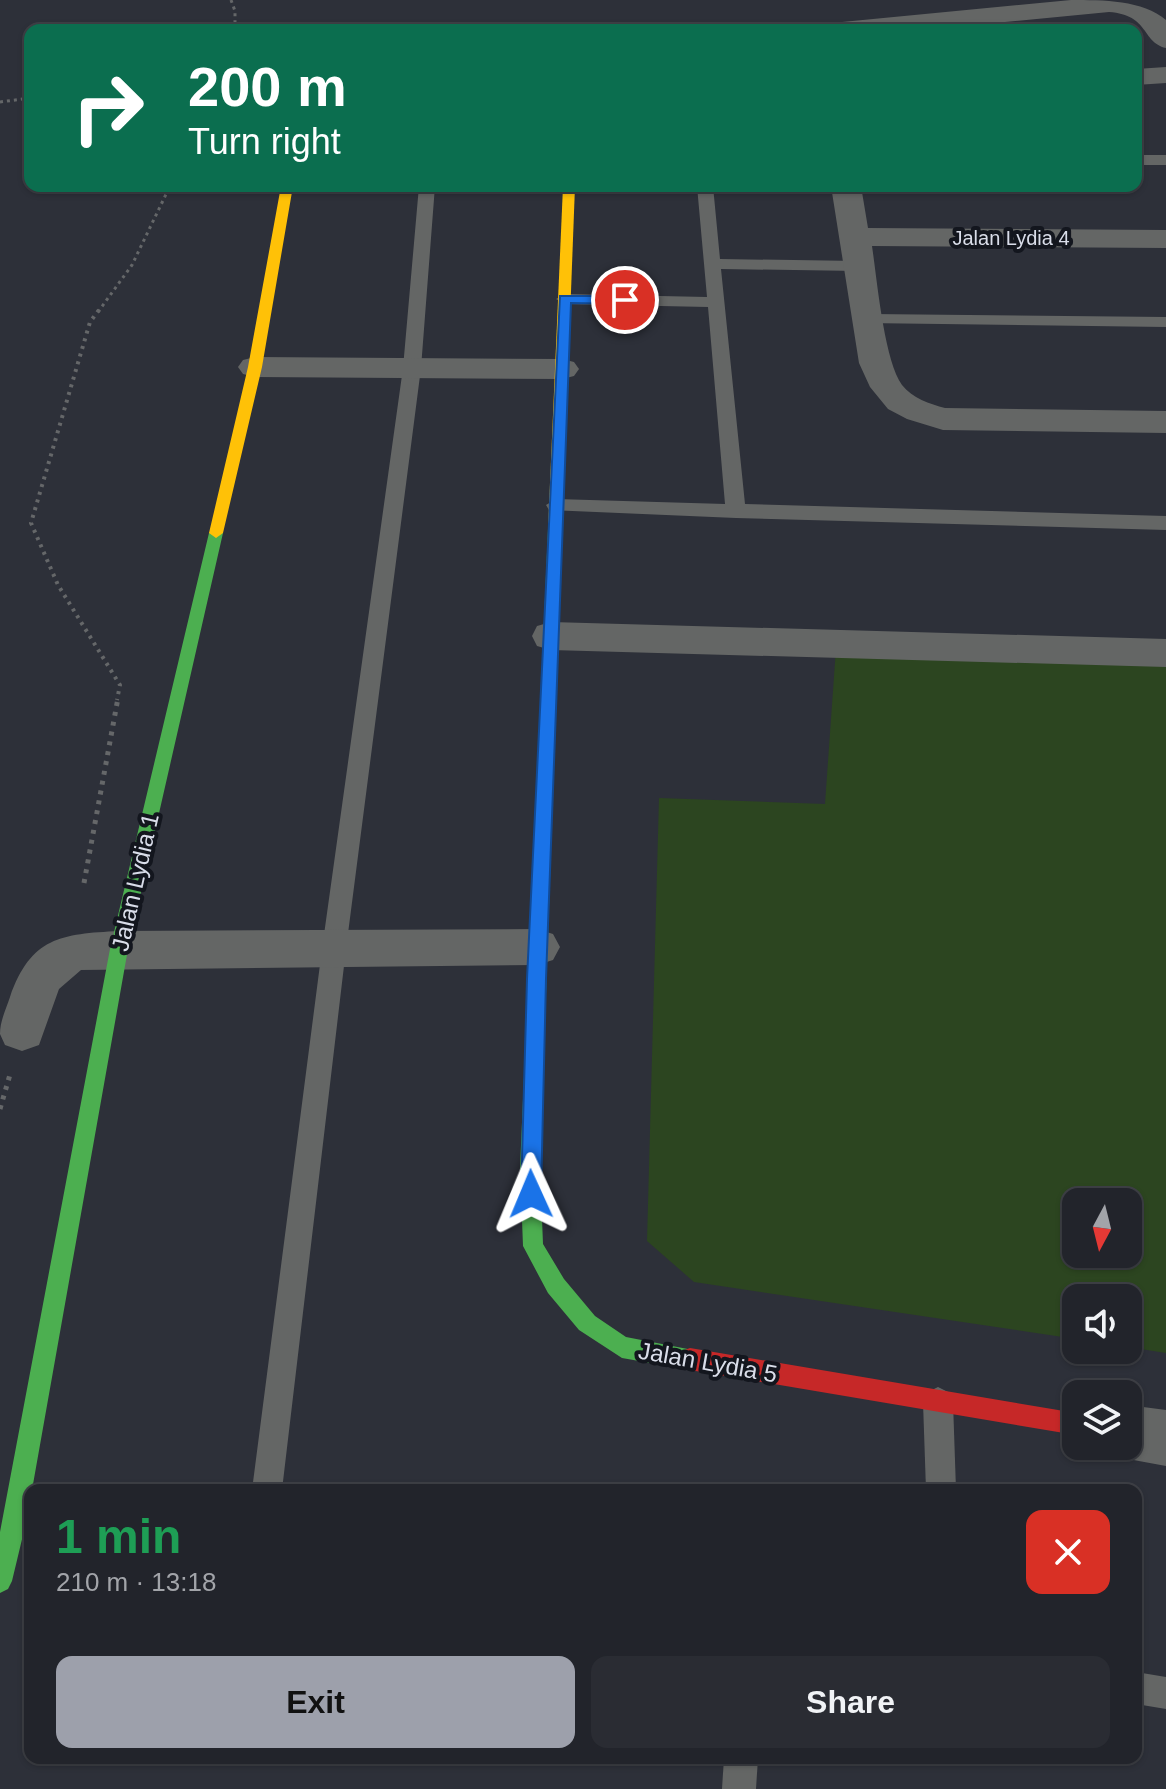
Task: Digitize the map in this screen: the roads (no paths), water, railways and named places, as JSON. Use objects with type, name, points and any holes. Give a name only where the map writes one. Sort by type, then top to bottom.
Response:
[{"type":"street","points":[[904,24],[1109,4],[1143,10],[1153,19],[1166,40]]},
{"type":"street","points":[[1142,77],[1166,75]]},
{"type":"street","name":"Jalan Lydia 1","points":[[28,1484],[119,949],[255,367],[286,192]]},
{"type":"street","name":"Jalan Lydia 5","points":[[569,192],[537,947],[530,1168],[533,1246],[556,1286],[587,1323],[622,1347],[1062,1422]]},
{"type":"street","points":[[847,192],[876,363],[883,386],[897,401],[915,411],[943,419],[1166,422]]},
{"type":"street","name":"Jalan Lydia 4","points":[[857,251],[1166,239]]},
{"type":"street","points":[[255,367],[562,369]]},
{"type":"street","points":[[551,636],[1166,653]]},
{"type":"street","points":[[22,1031],[40,978],[71,952],[119,949],[537,947]]},
{"type":"street","points":[[1142,1434],[1166,1438]]},
{"type":"street","name":"Jalan Lydia 1","points":[[0,1581],[24,1507]]},
{"type":"lane","points":[[1142,160],[1166,160]]},
{"type":"lane","points":[[268,1484],[334,949],[412,368],[427,192]]},
{"type":"lane","points":[[706,192],[736,512]]},
{"type":"lane","points":[[713,264],[857,251]]},
{"type":"lane","points":[[565,299],[715,302]]},
{"type":"lane","points":[[870,319],[1166,322]]},
{"type":"lane","points":[[556,505],[1166,523]]},
{"type":"lane","points":[[938,1402],[941,1484]]},
{"type":"lane","points":[[1142,1689],[1166,1693]]},
{"type":"lane","points":[[739,1789],[741,1764]]}]
